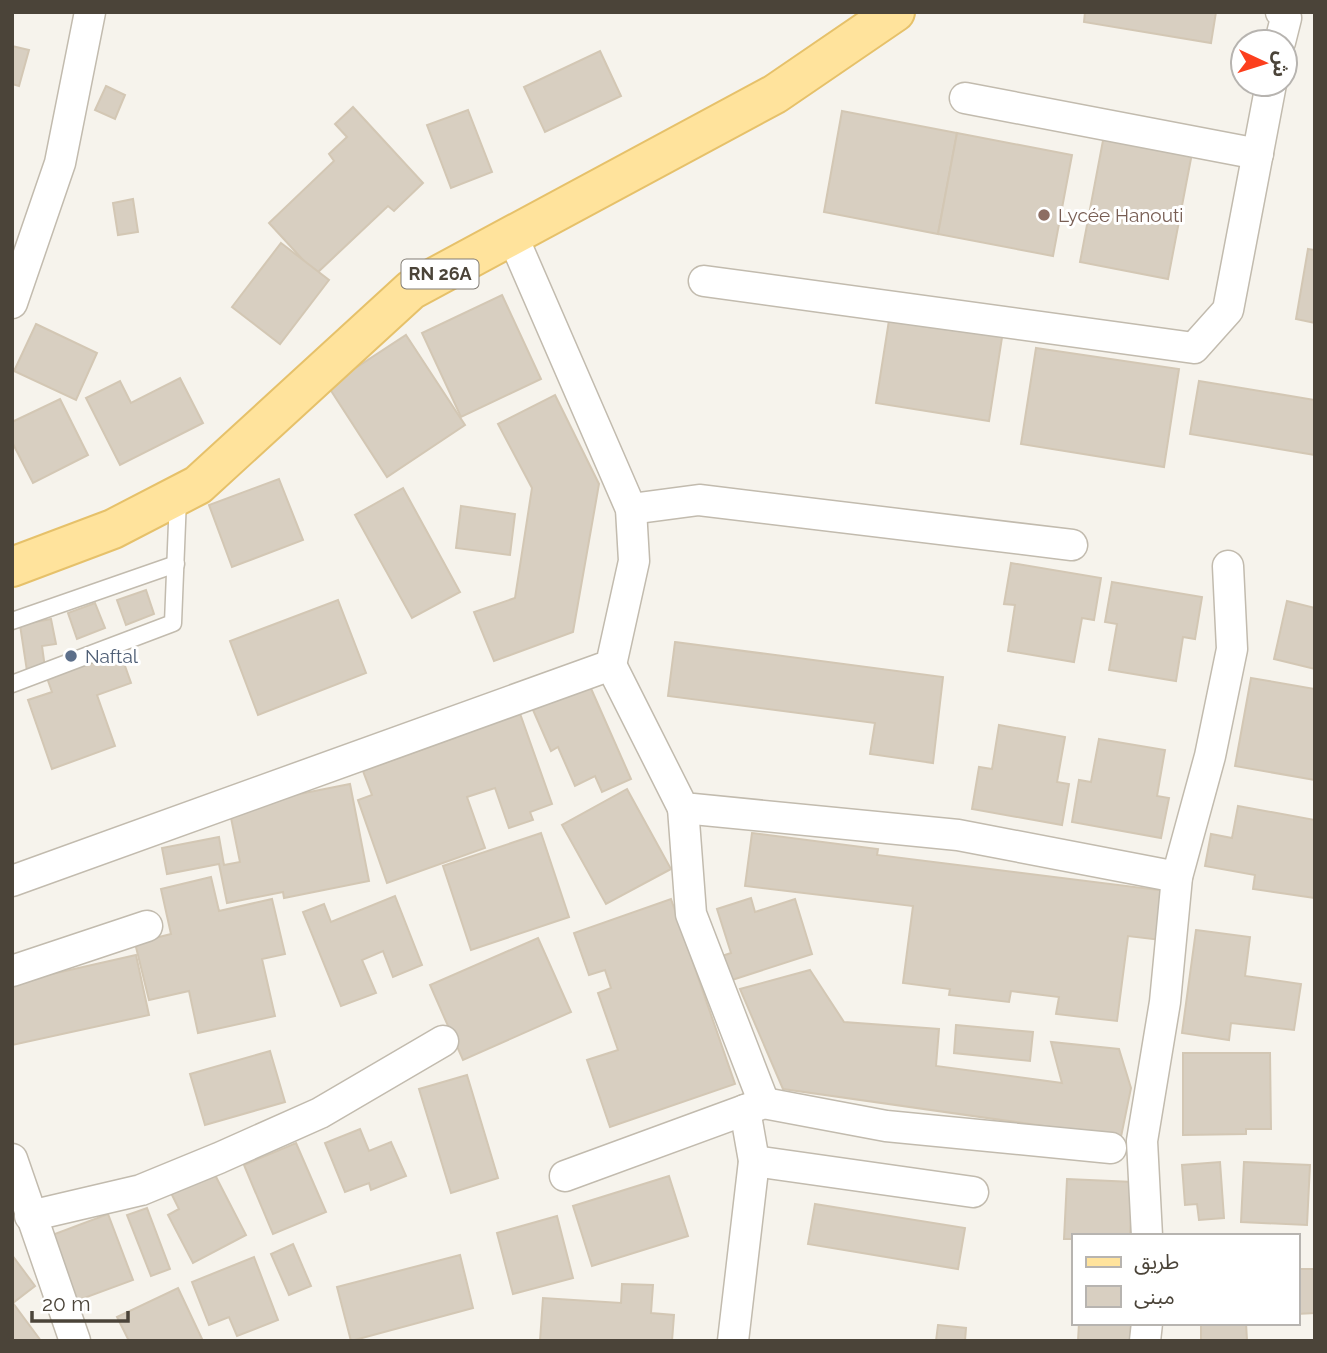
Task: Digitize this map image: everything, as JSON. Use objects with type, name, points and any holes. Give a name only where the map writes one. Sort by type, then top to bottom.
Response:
[{"type":"main road","name":"RN 26A","points":[[12,567],[113,530],[198,485],[257,434],[340,352],[411,290],[775,94],[895,12]]},
{"type":"street","points":[[12,303],[60,163],[90,12]]},
{"type":"street","points":[[1281,12],[1286,18],[1284,28]]},
{"type":"street","points":[[965,98],[1258,154]]},
{"type":"street","points":[[704,281],[1194,348],[1228,310],[1268,98]]},
{"type":"street","points":[[512,235],[631,509],[634,561],[611,665],[683,808],[691,914],[755,1106],[754,1161],[733,1341]]},
{"type":"street","points":[[631,509],[699,500],[1072,545]]},
{"type":"street","points":[[1147,1234],[1142,1141],[1165,1002],[1177,877],[1210,756],[1232,649],[1228,566]]},
{"type":"street","points":[[12,881],[611,665]]},
{"type":"street","points":[[683,808],[958,835],[1177,877]]},
{"type":"street","points":[[12,971],[147,926]]},
{"type":"street","points":[[23,1209],[141,1190],[320,1112],[443,1041]]},
{"type":"street","points":[[565,1176],[755,1106],[886,1126],[1111,1148]]},
{"type":"street","points":[[12,1159],[23,1209],[75,1341]]},
{"type":"street","points":[[754,1161],[973,1192]]},
{"type":"lane","points":[[12,684],[173,623],[178,495]]},
{"type":"lane","points":[[12,621],[176,564]]},
{"type":"building","points":[[1085,12],[1216,12],[1211,43],[1084,22]]},
{"type":"building","points":[[12,46],[29,50],[19,86],[12,84]]},
{"type":"building","points":[[600,51],[621,96],[545,132],[524,87]]},
{"type":"building","points":[[106,86],[125,95],[115,119],[95,110]]},
{"type":"building","points":[[353,107],[423,183],[394,211],[388,206],[316,274],[269,223],[334,161],[329,154],[347,137],[335,124]]},
{"type":"building","points":[[468,110],[492,172],[451,188],[427,125]]},
{"type":"building","points":[[842,111],[957,133],[938,234],[824,212]]},
{"type":"building","points":[[1105,130],[1193,148],[1168,279],[1080,262]]},
{"type":"building","points":[[957,133],[1072,155],[1053,256],[938,234]]},
{"type":"building","points":[[133,199],[138,232],[118,235],[113,203]]},
{"type":"building","points":[[281,243],[329,280],[280,344],[232,307]]},
{"type":"building","points":[[1308,249],[1315,250],[1315,323],[1296,319]]},
{"type":"building","points":[[502,295],[541,379],[461,417],[422,333]]},
{"type":"building","points":[[890,314],[1003,331],[989,421],[876,403]]},
{"type":"building","points":[[36,324],[97,353],[76,400],[14,371]]},
{"type":"building","points":[[406,335],[465,425],[387,477],[328,386]]},
{"type":"building","points":[[1036,348],[1179,369],[1164,467],[1021,444]]},
{"type":"building","points":[[180,378],[203,423],[120,465],[86,398],[120,381],[131,403]]},
{"type":"building","points":[[1199,381],[1315,400],[1315,455],[1190,434]]},
{"type":"building","points":[[555,395],[599,484],[573,632],[494,661],[474,612],[515,598],[532,488],[498,424]]},
{"type":"building","points":[[60,399],[88,455],[33,483],[12,442],[12,422]]},
{"type":"building","points":[[279,479],[303,540],[232,567],[209,505]]},
{"type":"building","points":[[403,488],[460,592],[412,618],[355,515]]},
{"type":"building","points":[[461,506],[515,514],[510,555],[456,548]]},
{"type":"building","points":[[1011,563],[1101,578],[1094,620],[1082,618],[1074,662],[1008,651],[1015,605],[1004,604]]},
{"type":"building","points":[[1112,582],[1202,597],[1195,639],[1183,637],[1176,681],[1109,670],[1117,624],[1105,622]]},
{"type":"building","points":[[146,590],[154,614],[126,625],[117,600]]},
{"type":"building","points":[[338,600],[366,673],[258,715],[230,641]]},
{"type":"building","points":[[1287,601],[1315,608],[1315,669],[1274,659]]},
{"type":"building","points":[[95,603],[105,628],[77,639],[68,613]]},
{"type":"building","points":[[51,619],[56,644],[42,646],[45,668],[27,671],[20,625]]},
{"type":"building","points":[[675,642],[943,677],[933,763],[870,754],[875,723],[668,696]]},
{"type":"building","points":[[119,649],[131,683],[97,695],[115,746],[52,769],[28,700],[52,692],[46,675]]},
{"type":"building","points":[[1251,678],[1315,689],[1315,780],[1235,766]]},
{"type":"building","points":[[589,684],[631,779],[602,792],[595,776],[575,786],[558,747],[551,751],[533,710]]},
{"type":"building","points":[[517,705],[552,804],[530,812],[533,820],[509,828],[495,788],[467,797],[485,848],[387,883],[358,800],[372,795],[363,771],[455,738],[451,728]]},
{"type":"building","points":[[999,725],[1065,737],[1057,782],[1069,784],[1062,825],[972,809],[979,767],[992,769]]},
{"type":"building","points":[[1099,739],[1165,750],[1157,796],[1169,798],[1161,838],[1072,822],[1079,780],[1091,782]]},
{"type":"building","points":[[350,784],[369,881],[284,898],[283,892],[227,903],[219,864],[167,874],[162,848],[219,837],[224,865],[240,862],[229,808]]},
{"type":"building","points":[[627,789],[671,869],[606,904],[562,825]]},
{"type":"building","points":[[1238,806],[1315,820],[1315,898],[1253,889],[1255,875],[1205,866],[1211,834],[1232,838]]},
{"type":"building","points":[[541,833],[569,917],[471,950],[443,866]]},
{"type":"building","points":[[752,833],[878,849],[877,855],[1167,891],[1161,940],[1128,936],[1117,1021],[1056,1014],[1059,997],[1011,991],[1009,1002],[949,995],[950,989],[903,983],[913,906],[745,886]]},
{"type":"building","points":[[211,877],[219,911],[272,899],[285,954],[262,959],[275,1016],[198,1033],[189,991],[149,1000],[135,943],[171,934],[161,889]]},
{"type":"building","points":[[395,896],[422,965],[393,977],[383,951],[362,960],[376,993],[341,1006],[303,912],[324,904],[331,922]]},
{"type":"building","points":[[751,898],[755,912],[795,899],[812,954],[726,982],[719,957],[731,953],[717,909]]},
{"type":"building","points":[[671,899],[735,1084],[610,1127],[587,1060],[618,1050],[598,993],[611,988],[605,970],[589,975],[574,933]]},
{"type":"building","points":[[1196,930],[1250,937],[1245,976],[1301,984],[1294,1030],[1231,1023],[1229,1040],[1182,1033]]},
{"type":"building","points":[[538,938],[571,1012],[463,1060],[430,985]]},
{"type":"building","points":[[136,955],[149,1015],[12,1045],[12,983]]},
{"type":"building","points":[[810,970],[844,1022],[939,1029],[936,1066],[1062,1083],[1051,1042],[1119,1049],[1131,1088],[1121,1137],[783,1089],[740,989]]},
{"type":"building","points":[[956,1025],[1033,1032],[1030,1061],[954,1053]]},
{"type":"building","points":[[270,1051],[285,1102],[205,1125],[190,1074]]},
{"type":"building","points":[[1183,1053],[1270,1053],[1271,1129],[1246,1129],[1246,1134],[1183,1135]]},
{"type":"building","points":[[467,1075],[498,1178],[451,1193],[419,1089]]},
{"type":"building","points":[[360,1129],[369,1151],[391,1142],[406,1176],[371,1190],[369,1183],[345,1192],[325,1143]]},
{"type":"building","points":[[296,1143],[326,1212],[273,1234],[244,1165]]},
{"type":"building","points":[[1220,1162],[1224,1218],[1199,1220],[1197,1204],[1185,1205],[1182,1165]]},
{"type":"building","points":[[1244,1162],[1310,1165],[1307,1225],[1241,1222]]},
{"type":"building","points":[[213,1171],[246,1235],[193,1263],[168,1215],[179,1209],[171,1193]]},
{"type":"building","points":[[669,1176],[688,1236],[592,1266],[573,1206]]},
{"type":"building","points":[[1067,1179],[1133,1182],[1130,1234],[1072,1234],[1072,1239],[1064,1239]]},
{"type":"building","points":[[815,1204],[965,1228],[958,1269],[808,1244]]},
{"type":"building","points":[[147,1208],[170,1269],[151,1276],[127,1215]]},
{"type":"building","points":[[108,1214],[133,1280],[76,1301],[52,1235]]},
{"type":"building","points":[[557,1216],[573,1278],[513,1294],[497,1233]]},
{"type":"building","points":[[293,1244],[311,1286],[289,1295],[271,1254]]},
{"type":"building","points":[[12,1255],[35,1286],[13,1303],[41,1341],[12,1341]]},
{"type":"building","points":[[460,1255],[473,1308],[351,1341],[337,1287]]},
{"type":"building","points":[[254,1257],[278,1320],[237,1336],[229,1317],[209,1325],[192,1282]]},
{"type":"building","points":[[1299,1269],[1315,1269],[1315,1313],[1299,1314]]},
{"type":"building","points":[[622,1284],[653,1285],[651,1313],[674,1315],[672,1341],[540,1341],[543,1298],[621,1303]]},
{"type":"building","points":[[178,1288],[203,1341],[129,1341],[117,1317]]},
{"type":"building","points":[[938,1325],[966,1328],[965,1341],[936,1341]]},
{"type":"building","points":[[1079,1325],[1131,1325],[1130,1341],[1078,1341]]},
{"type":"building","points":[[1201,1325],[1246,1325],[1247,1340],[1201,1341]]},
{"type":"place","name":"Lycée Hanouti","points":[[1044,215]]},
{"type":"place","name":"Naftal","points":[[71,656]]}]
